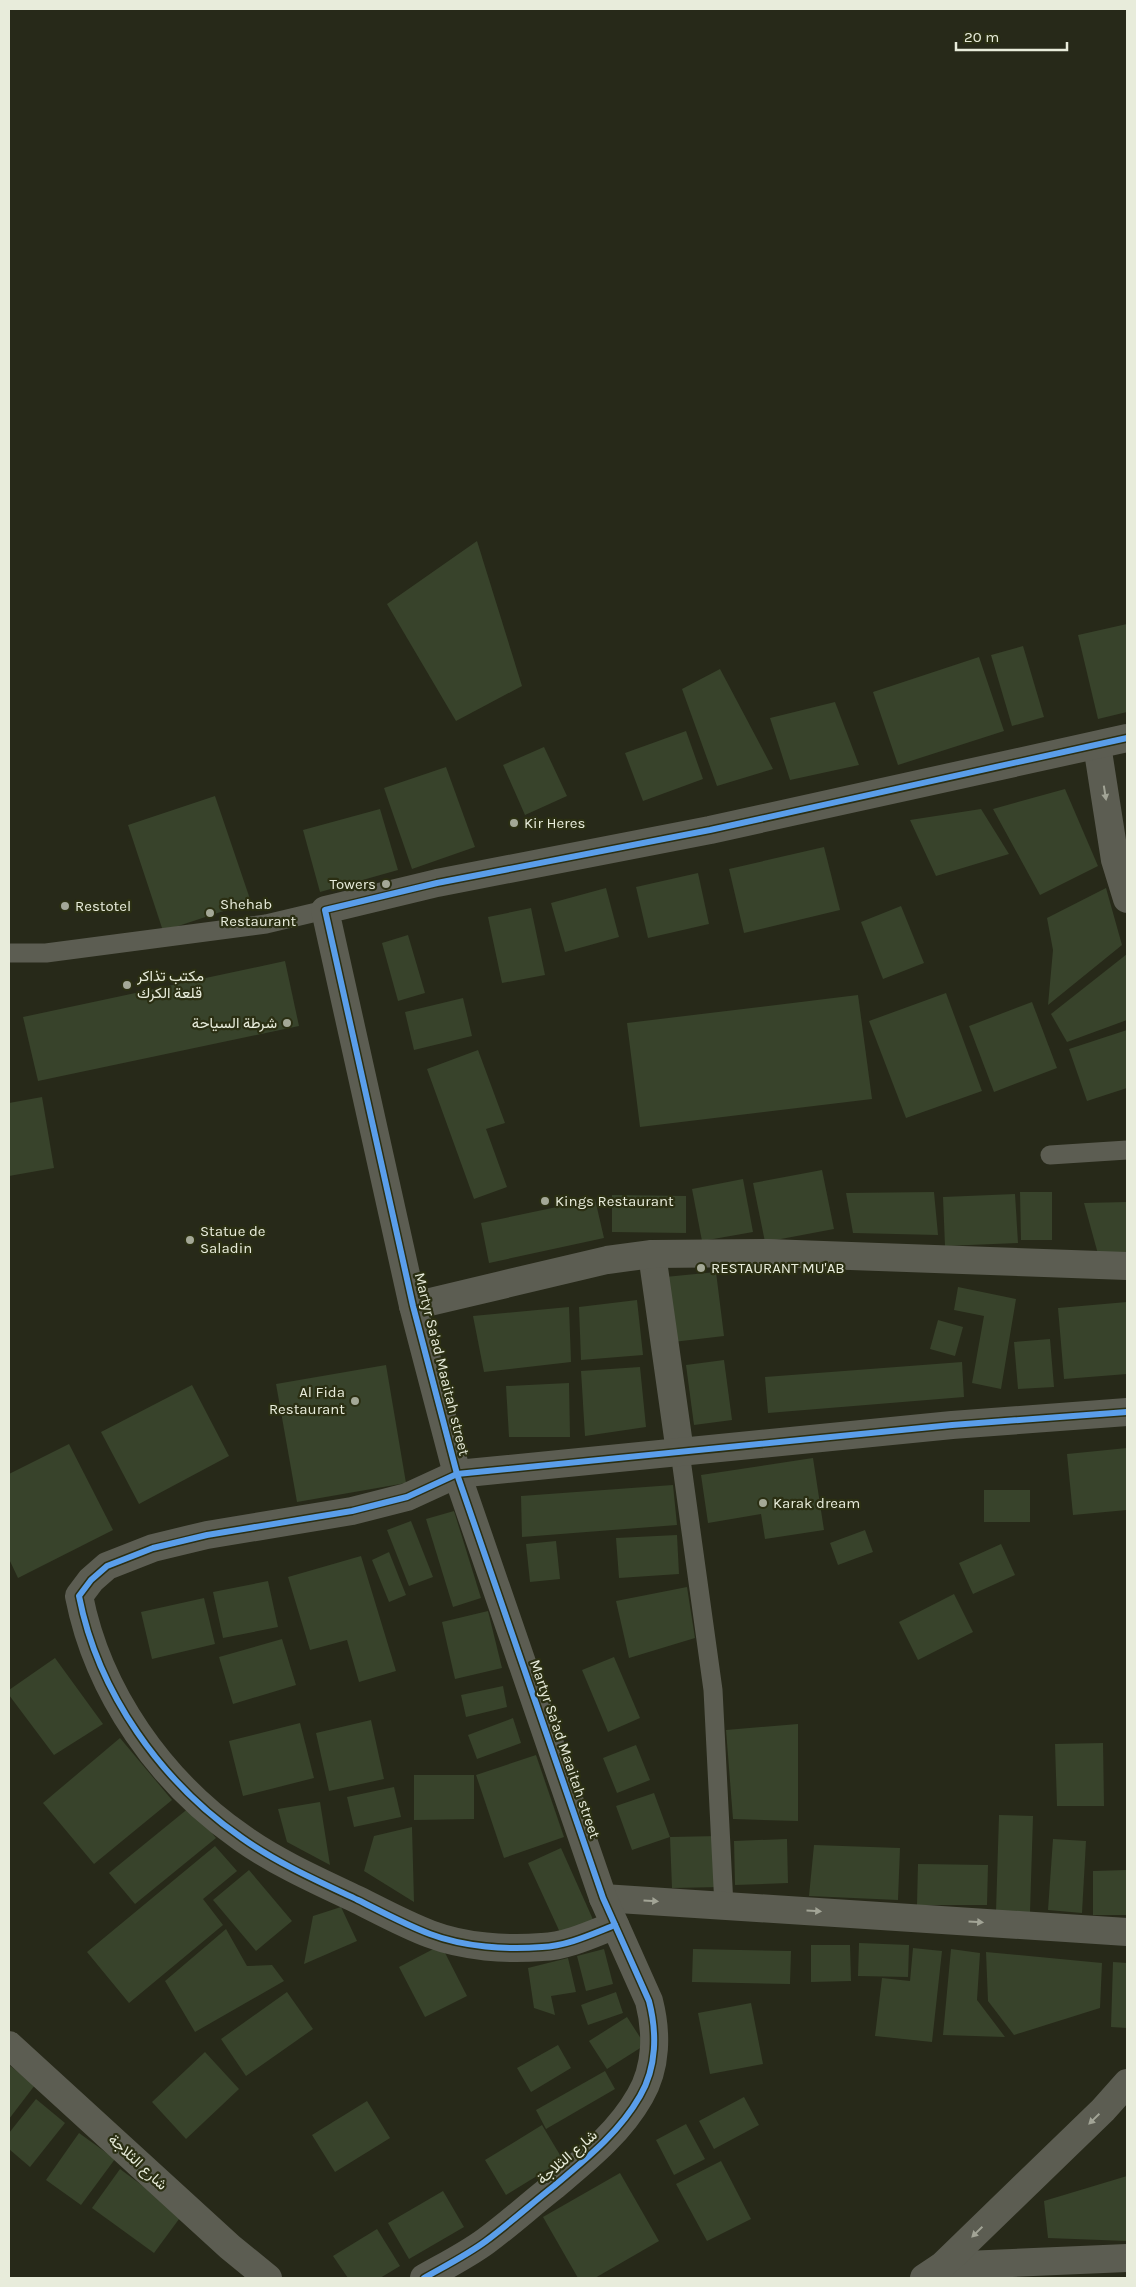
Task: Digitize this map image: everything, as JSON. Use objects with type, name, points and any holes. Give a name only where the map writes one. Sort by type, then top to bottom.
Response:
[{"type":"street","points":[[325,910],[437,884],[710,830],[1127,738]]},
{"type":"street","points":[[1097,745],[1115,860],[1127,899]]},
{"type":"street","name":"Martyr Sa'ad Maaitah street","points":[[325,910],[413,1306],[457,1474],[603,1898]]},
{"type":"street","points":[[413,1306],[606,1260],[652,1254],[768,1253],[1127,1266]]},
{"type":"street","points":[[652,1254],[680,1452]]},
{"type":"street","points":[[615,1925],[568,1942],[543,1947],[468,1944],[431,1935],[316,1881],[258,1848],[242,1838],[179,1784],[147,1749],[128,1721],[84,1622],[79,1596],[90,1580],[107,1566],[152,1548],[207,1535],[352,1511],[407,1497],[457,1474],[952,1425],[1127,1412]]},
{"type":"street","points":[[603,1898],[1127,1932]]},
{"type":"street","name":"شارع الثلاجة","points":[[424,2278],[485,2241],[598,2150],[625,2118],[641,2095],[652,2068],[655,2045],[653,2014],[603,1898]]},
{"type":"street","name":"شارع الثلاجة","points":[[9,2045],[230,2247],[268,2278]]},
{"type":"street","points":[[933,2272],[1103,2110],[1127,2083]]},
{"type":"street","points":[[933,2272],[1127,2258]]},
{"type":"lane","points":[[9,953],[46,953],[238,928],[266,924],[325,910]]},
{"type":"lane","points":[[1050,1155],[1127,1150]]},
{"type":"lane","points":[[680,1452],[713,1690],[724,1906]]},
{"type":"building","points":[[477,541],[522,686],[456,721],[387,604]]},
{"type":"building","points":[[1127,624],[1127,712],[1098,719],[1078,635]]},
{"type":"building","points":[[1023,646],[1044,717],[1012,726],[991,655]]},
{"type":"building","points":[[979,657],[1004,731],[898,765],[873,692]]},
{"type":"building","points":[[720,669],[773,769],[717,786],[682,689]]},
{"type":"building","points":[[835,702],[859,765],[790,780],[770,718]]},
{"type":"building","points":[[686,731],[703,779],[643,801],[625,753]]},
{"type":"building","points":[[544,747],[567,796],[525,815],[503,765]]},
{"type":"building","points":[[446,767],[475,847],[412,869],[384,788]]},
{"type":"building","points":[[1065,789],[1098,866],[1040,895],[993,809]]},
{"type":"building","points":[[215,796],[251,902],[163,931],[128,825]]},
{"type":"building","points":[[380,809],[398,870],[320,892],[303,830]]},
{"type":"building","points":[[981,809],[1009,854],[936,876],[910,820]]},
{"type":"building","points":[[824,847],[840,910],[744,933],[729,869]]},
{"type":"building","points":[[698,873],[709,924],[648,938],[636,887]]},
{"type":"building","points":[[606,888],[619,937],[565,952],[551,903]]},
{"type":"building","points":[[1106,888],[1122,945],[1048,1005],[1053,950],[1047,918]]},
{"type":"building","points":[[901,906],[924,963],[883,979],[861,922]]},
{"type":"building","points":[[531,908],[545,975],[502,983],[488,917]]},
{"type":"building","points":[[408,935],[425,993],[398,1001],[382,943]]},
{"type":"building","points":[[1127,954],[1127,1020],[1067,1042],[1051,1014]]},
{"type":"building","points":[[285,961],[299,1026],[38,1081],[23,1017]]},
{"type":"building","points":[[946,993],[982,1091],[906,1118],[869,1021]]},
{"type":"building","points":[[858,995],[872,1099],[640,1127],[627,1023]]},
{"type":"building","points":[[463,998],[472,1036],[414,1050],[405,1012]]},
{"type":"building","points":[[1032,1002],[1057,1068],[994,1092],[969,1026]]},
{"type":"building","points":[[1127,1030],[1127,1088],[1087,1101],[1069,1049]]},
{"type":"building","points":[[478,1050],[505,1123],[486,1129],[507,1187],[474,1199],[427,1069]]},
{"type":"building","points":[[42,1097],[54,1168],[9,1176],[9,1103]]},
{"type":"building","points":[[822,1170],[834,1229],[765,1242],[753,1183]]},
{"type":"building","points":[[743,1179],[753,1232],[702,1241],[692,1189]]},
{"type":"building","points":[[934,1192],[938,1235],[853,1233],[846,1193]]},
{"type":"building","points":[[1020,1192],[1052,1192],[1052,1240],[1021,1240]]},
{"type":"building","points":[[1015,1194],[1018,1243],[945,1246],[943,1197]]},
{"type":"building","points":[[612,1195],[686,1196],[686,1233],[612,1232]]},
{"type":"building","points":[[595,1199],[604,1238],[489,1263],[481,1223]]},
{"type":"building","points":[[1127,1202],[1127,1254],[1098,1254],[1084,1203]]},
{"type":"building","points":[[716,1272],[724,1336],[673,1342],[665,1277]]},
{"type":"building","points":[[958,1287],[1016,1299],[1001,1389],[972,1383],[984,1316],[954,1310]]},
{"type":"building","points":[[637,1300],[643,1355],[581,1360],[579,1307]]},
{"type":"building","points":[[1127,1302],[1127,1374],[1064,1379],[1058,1308]]},
{"type":"building","points":[[569,1307],[571,1362],[484,1372],[473,1316]]},
{"type":"building","points":[[938,1320],[963,1327],[955,1356],[930,1349]]},
{"type":"building","points":[[1050,1339],[1054,1387],[1018,1389],[1014,1342]]},
{"type":"building","points":[[724,1360],[732,1420],[694,1425],[686,1365]]},
{"type":"building","points":[[962,1362],[964,1397],[768,1413],[765,1377]]},
{"type":"building","points":[[386,1365],[406,1483],[297,1502],[276,1384]]},
{"type":"building","points":[[640,1367],[646,1427],[585,1436],[581,1371]]},
{"type":"building","points":[[569,1383],[570,1437],[509,1437],[506,1386]]},
{"type":"building","points":[[192,1385],[229,1456],[139,1504],[101,1432]]},
{"type":"building","points":[[69,1444],[113,1530],[18,1578],[9,1559],[9,1474]]},
{"type":"building","points":[[1127,1448],[1127,1510],[1073,1515],[1067,1454]]},
{"type":"building","name":"Karak dream","points":[[813,1458],[824,1530],[765,1539],[761,1514],[708,1523],[701,1475]]},
{"type":"building","points":[[673,1485],[677,1525],[522,1537],[521,1496]]},
{"type":"building","points":[[984,1490],[1030,1490],[1030,1522],[984,1522]]},
{"type":"building","points":[[454,1511],[481,1598],[453,1607],[426,1519]]},
{"type":"building","points":[[411,1521],[433,1577],[409,1586],[387,1530]]},
{"type":"building","points":[[865,1530],[873,1552],[838,1565],[830,1543]]},
{"type":"building","points":[[677,1535],[679,1574],[619,1578],[616,1538]]},
{"type":"building","points":[[556,1541],[560,1579],[530,1582],[526,1544]]},
{"type":"building","points":[[1001,1544],[1015,1575],[973,1594],[959,1563]]},
{"type":"building","points":[[389,1552],[406,1595],[389,1602],[372,1560]]},
{"type":"building","points":[[361,1556],[396,1671],[359,1682],[347,1640],[310,1650],[288,1577]]},
{"type":"building","points":[[268,1581],[278,1627],[223,1638],[213,1592]]},
{"type":"building","points":[[687,1587],[695,1638],[629,1658],[616,1601]]},
{"type":"building","points":[[954,1594],[973,1632],[918,1660],[899,1622]]},
{"type":"building","points":[[204,1598],[215,1644],[152,1659],[141,1612]]},
{"type":"building","points":[[488,1611],[502,1668],[455,1679],[442,1622]]},
{"type":"building","points":[[282,1639],[296,1685],[233,1704],[219,1657]]},
{"type":"building","points":[[614,1657],[640,1718],[608,1732],[582,1670]]},
{"type":"building","points":[[55,1658],[103,1724],[54,1755],[9,1695],[9,1690]]},
{"type":"building","points":[[503,1686],[507,1707],[466,1717],[461,1695]]},
{"type":"building","points":[[513,1718],[521,1743],[477,1759],[468,1735]]},
{"type":"building","points":[[371,1720],[384,1779],[329,1791],[316,1733]]},
{"type":"building","points":[[300,1723],[314,1778],[243,1796],[229,1741]]},
{"type":"building","points":[[798,1724],[798,1821],[733,1819],[726,1730]]},
{"type":"building","points":[[120,1738],[172,1800],[94,1864],[43,1803]]},
{"type":"building","points":[[1103,1743],[1104,1806],[1057,1806],[1055,1744]]},
{"type":"building","points":[[636,1745],[650,1780],[617,1793],[603,1758]]},
{"type":"building","points":[[536,1755],[564,1837],[504,1858],[476,1775]]},
{"type":"building","points":[[414,1775],[474,1775],[474,1819],[414,1820]]},
{"type":"building","points":[[394,1787],[401,1817],[354,1827],[347,1797]]},
{"type":"building","points":[[654,1793],[670,1837],[632,1850],[616,1806]]},
{"type":"building","points":[[320,1802],[330,1865],[287,1842],[278,1809]]},
{"type":"building","points":[[190,1807],[216,1838],[135,1904],[109,1873]]},
{"type":"building","points":[[999,1815],[1033,1816],[1030,1912],[996,1911]]},
{"type":"building","points":[[412,1827],[414,1902],[364,1871],[374,1836]]},
{"type":"building","points":[[719,1836],[721,1887],[672,1888],[670,1837]]},
{"type":"building","points":[[787,1839],[788,1883],[735,1885],[734,1841]]},
{"type":"building","points":[[1053,1839],[1086,1841],[1082,1913],[1048,1910]]},
{"type":"building","points":[[814,1845],[900,1848],[898,1900],[809,1896]]},
{"type":"building","points":[[215,1846],[237,1871],[203,1899],[223,1925],[129,2003],[87,1952]]},
{"type":"building","points":[[561,1848],[595,1924],[563,1939],[528,1863]]},
{"type":"building","points":[[918,1864],[988,1865],[987,1905],[917,1905]]},
{"type":"building","points":[[249,1870],[292,1921],[256,1951],[213,1900]]},
{"type":"building","points":[[1127,1870],[1127,1915],[1093,1915],[1093,1871]]},
{"type":"building","points":[[341,1907],[357,1941],[304,1964],[313,1916]]},
{"type":"building","points":[[226,1929],[247,1966],[272,1965],[284,1981],[195,2032],[165,1981]]},
{"type":"building","points":[[859,1943],[909,1945],[908,1977],[858,1976]]},
{"type":"building","points":[[441,1945],[467,1996],[425,2017],[399,1967]]},
{"type":"building","points":[[811,1945],[850,1945],[851,1981],[811,1982]]},
{"type":"building","points":[[913,1948],[942,1951],[932,2042],[875,2036],[882,1978],[910,1981]]},
{"type":"building","points":[[604,1949],[613,1984],[586,1991],[577,1956]]},
{"type":"building","points":[[693,1949],[791,1951],[790,1984],[692,1982]]},
{"type":"building","points":[[951,1949],[980,1953],[977,2000],[1005,2037],[943,2035]]},
{"type":"building","points":[[986,1952],[1102,1963],[1100,2008],[1014,2035],[988,2001]]},
{"type":"building","points":[[568,1958],[576,1992],[551,1996],[555,2015],[534,2008],[528,1968]]},
{"type":"building","points":[[1113,1962],[1127,1963],[1127,2028],[1111,2027]]},
{"type":"building","points":[[287,1992],[313,2029],[246,2076],[221,2039]]},
{"type":"building","points":[[616,1992],[623,2013],[588,2025],[581,2005]]},
{"type":"building","points":[[751,2003],[763,2064],[710,2074],[698,2013]]},
{"type":"building","points":[[627,2017],[645,2045],[607,2069],[589,2041]]},
{"type":"building","points":[[558,2045],[571,2068],[531,2092],[517,2068]]},
{"type":"building","points":[[205,2052],[239,2089],[186,2139],[152,2102]]},
{"type":"building","points":[[9,2065],[35,2085],[9,2119]]},
{"type":"building","points":[[605,2071],[615,2089],[546,2129],[536,2110]]},
{"type":"building","points":[[744,2097],[759,2125],[714,2149],[699,2121]]},
{"type":"building","points":[[36,2099],[65,2123],[30,2167],[9,2149],[9,2133]]},
{"type":"building","points":[[367,2101],[390,2138],[335,2172],[312,2135]]},
{"type":"building","points":[[686,2124],[705,2159],[674,2175],[656,2140]]},
{"type":"building","points":[[542,2125],[563,2160],[506,2195],[485,2160]]},
{"type":"building","points":[[79,2133],[115,2159],[81,2205],[46,2180]]},
{"type":"building","points":[[721,2161],[751,2219],[707,2241],[676,2184]]},
{"type":"building","points":[[120,2169],[182,2215],[154,2253],[92,2208]]},
{"type":"building","points":[[620,2173],[659,2241],[595,2278],[578,2278],[543,2217]]},
{"type":"building","points":[[1127,2176],[1127,2241],[1048,2238],[1044,2201]]},
{"type":"building","points":[[443,2191],[464,2227],[409,2259],[388,2223]]},
{"type":"building","points":[[377,2229],[400,2266],[380,2278],[348,2278],[333,2256]]},
{"type":"cycle path","points":[[424,2278],[471,2251],[495,2234],[578,2166],[612,2134],[632,2109],[646,2085],[650,2073],[654,2037],[649,2001],[603,1898],[457,1474],[413,1306],[325,910],[437,883],[710,830],[1127,738]]},
{"type":"cycle path","points":[[615,1925],[579,1939],[551,1946],[500,1948],[457,1942],[430,1934],[403,1922],[299,1872],[255,1847],[213,1816],[185,1790],[137,1732],[101,1667],[88,1632],[79,1596],[91,1580],[107,1566],[153,1548],[207,1535],[352,1511],[407,1497],[457,1474],[952,1425],[1127,1412]]},
{"type":"place","name":"Kir Heres","points":[[514,823]]},
{"type":"place","name":"Towers","points":[[386,884]]},
{"type":"place","name":"Restotel","points":[[65,906]]},
{"type":"place","name":"Shehab Restaurant","points":[[210,913]]},
{"type":"place","name":"مكتب تذاكر قلعة الكرك","points":[[127,985]]},
{"type":"place","name":"شرطة السياحة","points":[[287,1023]]},
{"type":"place","name":"Kings Restaurant","points":[[545,1201]]},
{"type":"place","name":"Statue de Saladin","points":[[190,1240]]},
{"type":"place","name":"RESTAURANT MU'AB","points":[[701,1268]]},
{"type":"place","name":"Al Fida Restaurant","points":[[355,1401]]},
{"type":"place","name":"Karak dream","points":[[763,1503]]}]
